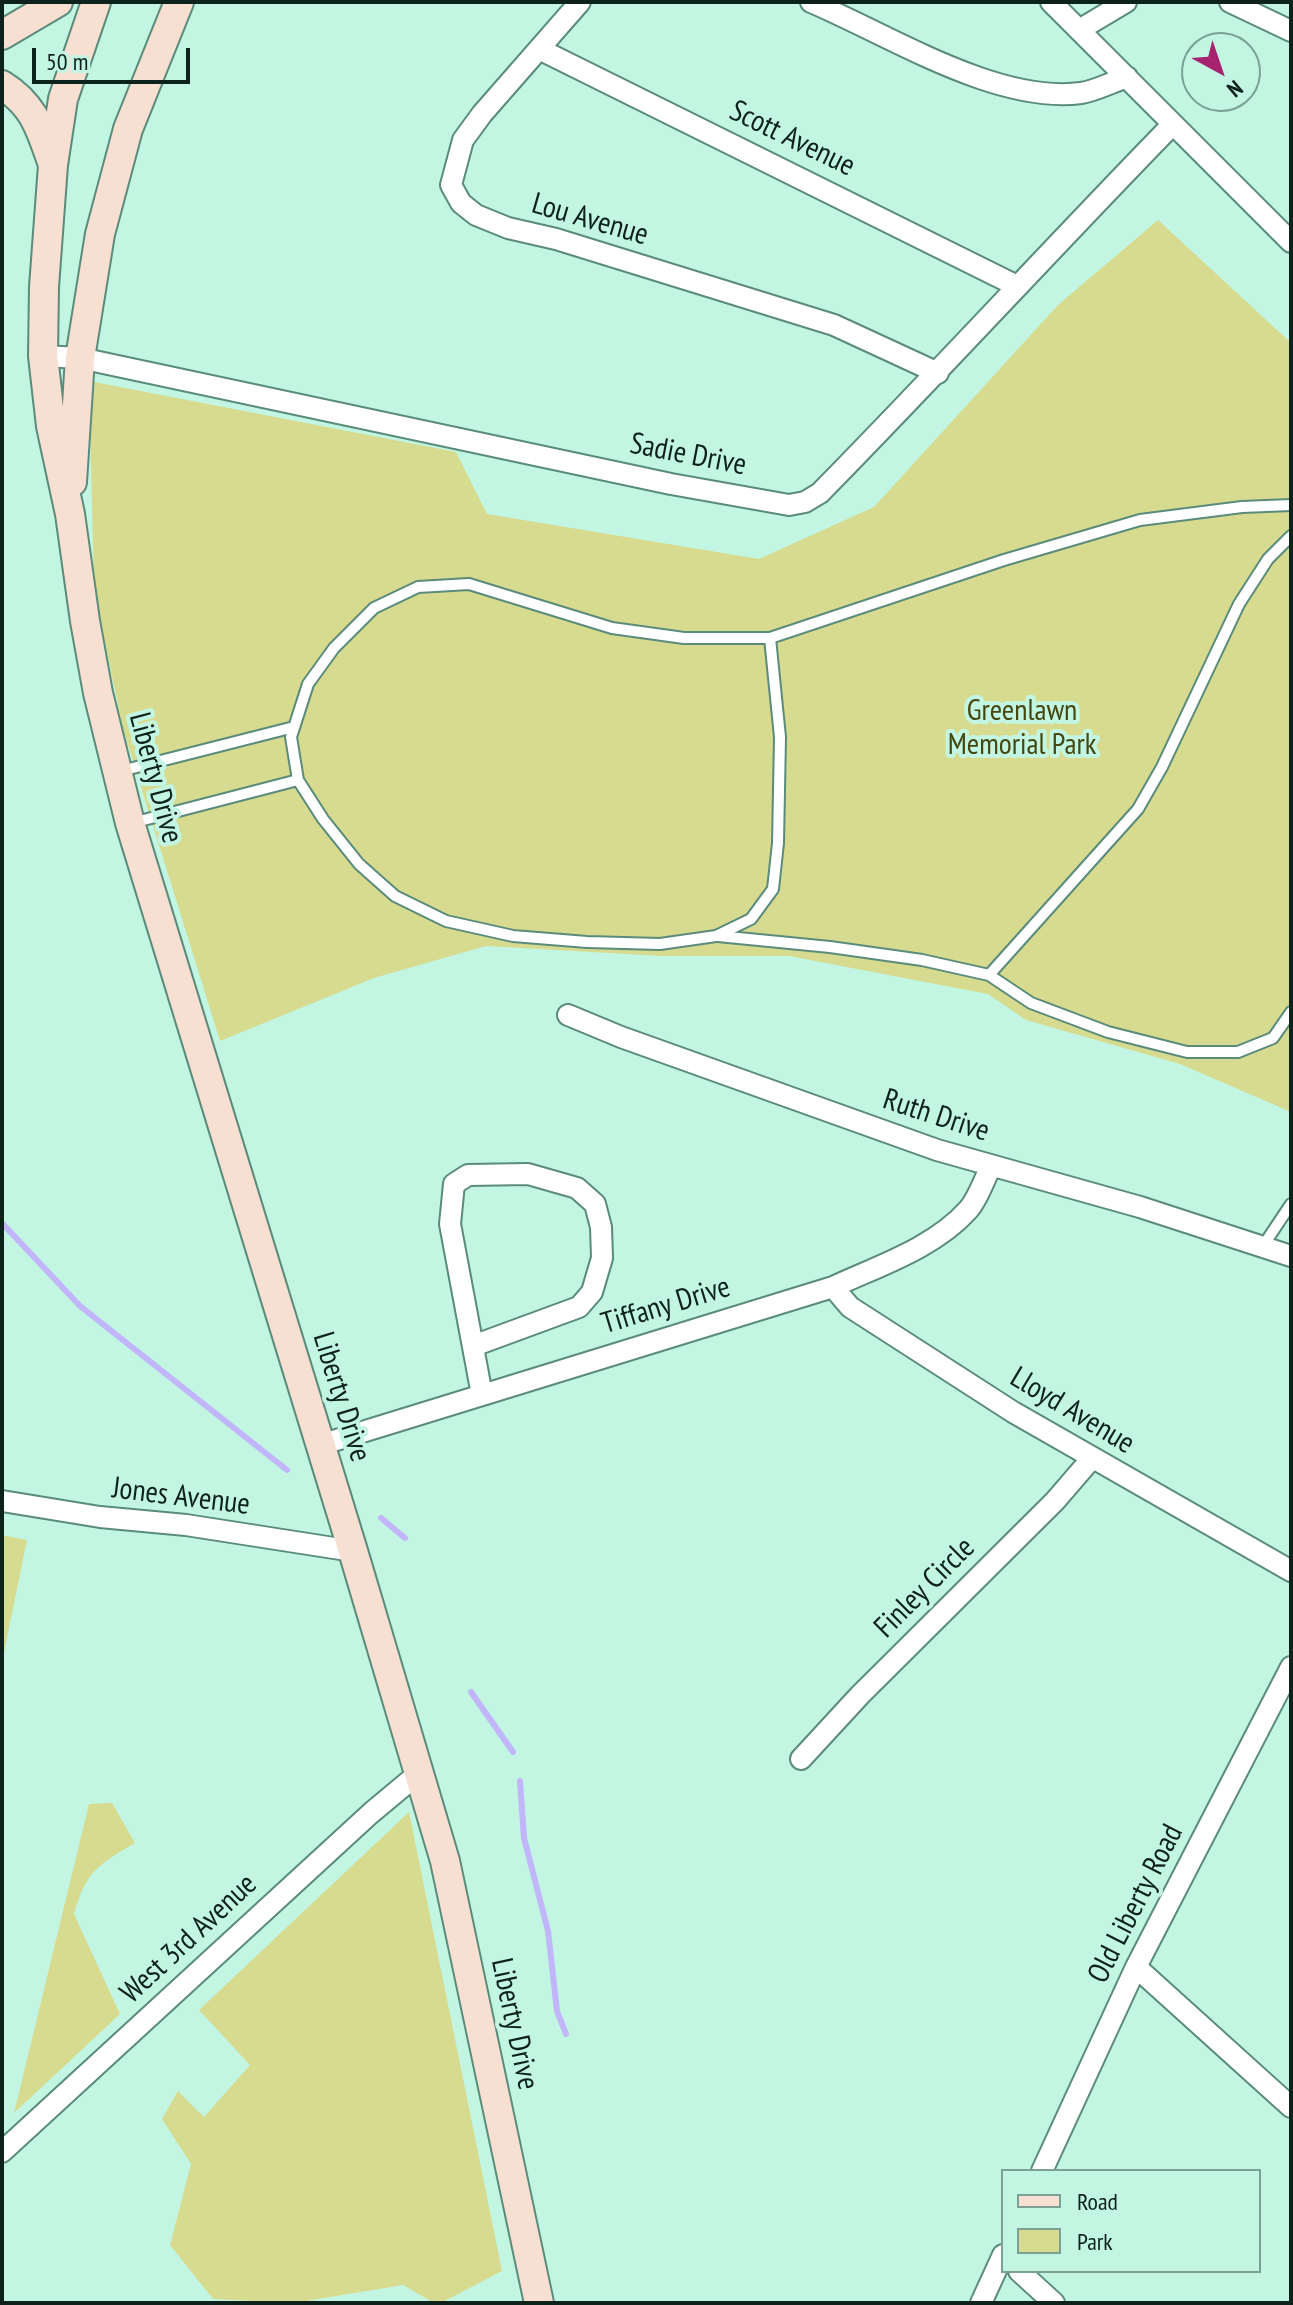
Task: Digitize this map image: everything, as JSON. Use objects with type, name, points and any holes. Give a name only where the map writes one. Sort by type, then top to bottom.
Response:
[{"type":"main road","points":[[2,35],[58,2]]},
{"type":"main road","name":"Liberty Drive","points":[[96,2],[63,99],[53,165],[43,356],[51,426],[70,514],[85,621],[115,773],[445,1861],[539,2303]]},
{"type":"main road","name":"Liberty Drive","points":[[70,514],[80,358],[100,234],[128,129],[179,2]]},
{"type":"main road","points":[[2,85],[17,94],[36,117],[53,165]]},
{"type":"street","name":"Lou Avenue","points":[[580,2],[463,140],[451,185],[461,203],[476,215],[508,228],[556,239],[834,325],[938,373]]},
{"type":"street","points":[[811,2],[961,71],[1012,90],[1042,94],[1082,93],[1127,77]]},
{"type":"street","points":[[1051,2],[1291,242]]},
{"type":"street","points":[[1079,30],[1126,2]]},
{"type":"street","points":[[1230,2],[1291,31]]},
{"type":"street","name":"Scott Avenue","points":[[539,49],[1017,286]]},
{"type":"street","name":"Sadie Drive","points":[[43,356],[80,358],[671,484],[789,505],[805,502],[820,493],[938,373],[1173,124]]},
{"type":"street","name":"Ruth Drive","points":[[568,1015],[922,1145],[1140,1207],[1268,1238],[1291,1256]]},
{"type":"street","name":"Tiffany Drive","points":[[320,1445],[833,1287],[907,1253],[942,1232],[970,1209],[991,1166]]},
{"type":"street","points":[[473,1346],[579,1307],[592,1292],[602,1258],[601,1227],[595,1204],[577,1188],[528,1174],[468,1175],[454,1184],[450,1224],[482,1395]]},
{"type":"street","name":"Lloyd Avenue","points":[[833,1287],[850,1307],[886,1331],[1092,1458],[1291,1571]]},
{"type":"street","name":"Finley Circle","points":[[801,1759],[860,1695],[1055,1501],[1092,1458]]},
{"type":"street","name":"Jones Avenue","points":[[2,1501],[353,1551]]},
{"type":"street","name":"Old Liberty Road","points":[[1043,2169],[1136,1967],[1291,1667]]},
{"type":"street","name":"West 3rd Avenue","points":[[2,2152],[371,1813],[419,1773]]},
{"type":"street","points":[[1136,1967],[1291,2107]]},
{"type":"street","points":[[981,2303],[1001,2260]]},
{"type":"street","points":[[1021,2273],[1054,2303]]},
{"type":"lane","points":[[1291,505],[1242,507],[1140,520],[1004,560],[770,638],[684,638],[612,628],[469,584],[418,587],[374,608],[334,648],[308,684],[291,737],[298,780],[323,819],[359,864],[395,896],[446,921],[513,936],[660,944],[716,936],[922,960],[989,975],[1031,1003],[1108,1032],[1187,1052],[1238,1052],[1273,1038],[1291,1012]]},
{"type":"lane","points":[[989,975],[1138,809],[1162,767],[1239,604],[1268,559],[1291,536]]},
{"type":"lane","points":[[716,936],[751,919],[773,889],[778,843],[780,737],[770,638]]},
{"type":"lane","points":[[115,773],[294,727]]},
{"type":"lane","points":[[130,823],[298,780]]},
{"type":"lane","points":[[1268,1238],[1291,1204]]},
{"type":"green space","name":"Greenlawn Memorial Park","points":[[1158,220],[1291,343],[1291,1112],[1180,1064],[1026,1020],[988,994],[789,956],[662,956],[486,946],[374,978],[220,1041],[123,729],[94,590],[89,381],[456,452],[487,514],[759,559],[874,507],[1058,305]]},
{"type":"green space","points":[[2,1535],[27,1540],[2,1662]]},
{"type":"green space","points":[[112,1803],[135,1843],[95,1871],[83,1888],[74,1914],[120,2014],[14,2113],[89,1804]]},
{"type":"green space","points":[[409,1812],[502,2271],[441,2303],[434,2303],[403,2285],[294,2303],[213,2299],[170,2245],[191,2164],[162,2119],[178,2091],[204,2117],[250,2065],[199,2010]]},
{"type":"waterway","points":[[2,1223],[80,1306],[287,1470]]},
{"type":"waterway","points":[[381,1518],[405,1538]]},
{"type":"waterway","points":[[471,1692],[513,1752]]},
{"type":"waterway","points":[[520,1781],[524,1838],[548,1931],[557,2011],[566,2034]]}]
